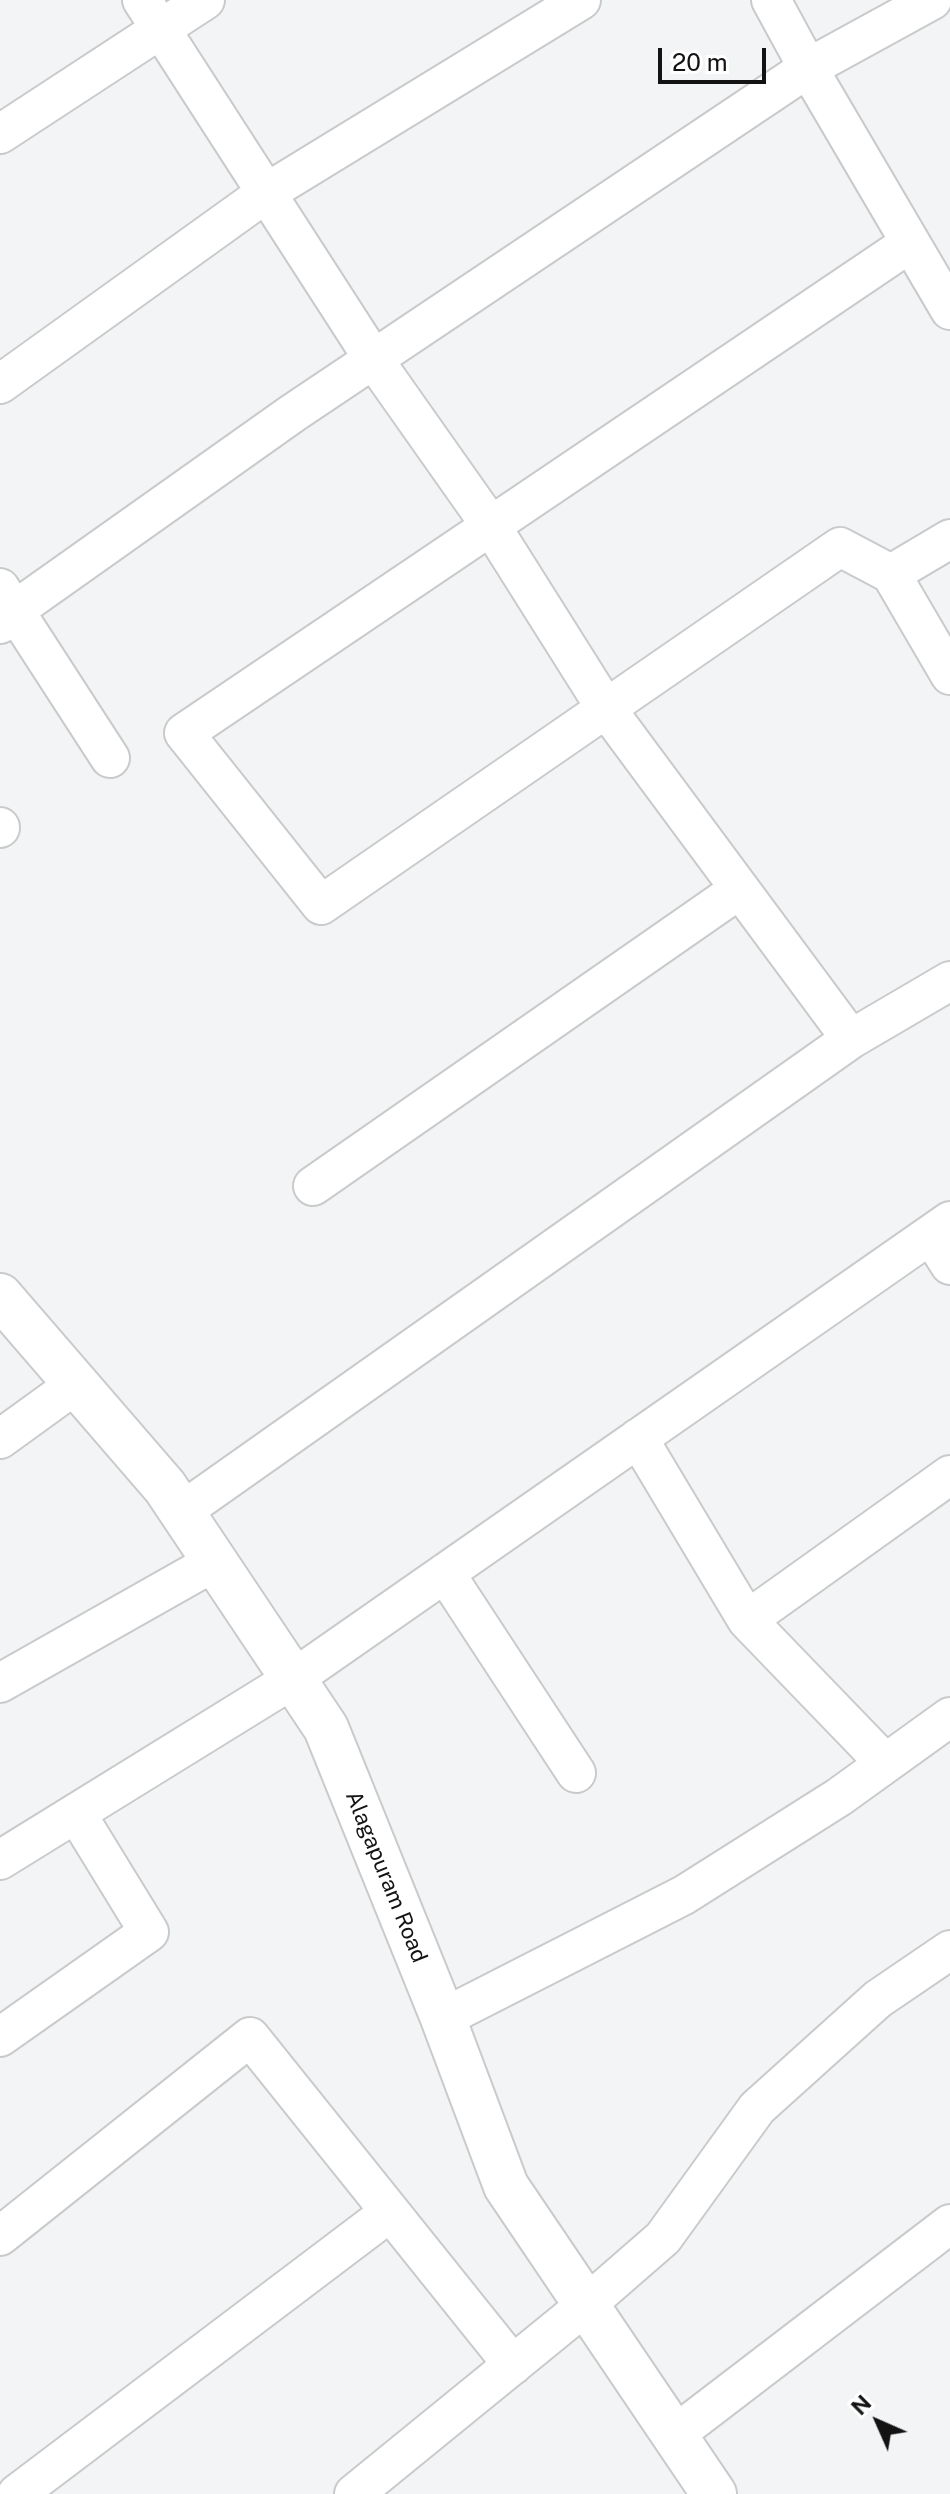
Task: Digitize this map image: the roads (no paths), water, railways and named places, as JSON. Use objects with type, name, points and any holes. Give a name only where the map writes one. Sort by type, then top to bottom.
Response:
[{"type":"main road","name":"Alagapuram Road","points":[[2,1303],[165,1487],[326,1728],[443,2018],[506,2186],[714,2494]]},
{"type":"street","points":[[0,134],[151,14],[205,0]]},
{"type":"street","points":[[0,384],[266,193],[581,0]]},
{"type":"street","points":[[771,0],[950,310]]},
{"type":"street","points":[[110,758],[5,607],[808,68],[932,0]]},
{"type":"street","points":[[151,14],[374,360],[491,526],[605,707],[851,1039]]},
{"type":"street","points":[[910,243],[184,733],[321,905],[840,547],[891,574],[950,675]]},
{"type":"street","points":[[891,574],[950,539]]},
{"type":"street","points":[[313,1186],[740,889]]},
{"type":"street","points":[[181,1512],[851,1039],[950,981]]},
{"type":"street","points":[[0,1860],[293,1679],[638,1438],[944,1240]]},
{"type":"street","points":[[0,1439],[76,1384]]},
{"type":"street","points":[[638,1438],[747,1620],[885,1763]]},
{"type":"street","points":[[747,1620],[950,1475]]},
{"type":"street","points":[[0,1683],[214,1562]]},
{"type":"street","points":[[445,1573],[576,1773]]},
{"type":"street","points":[[443,2018],[684,1895],[839,1797],[950,1717]]},
{"type":"street","points":[[0,2037],[149,1932],[76,1813]]},
{"type":"street","points":[[354,2494],[586,2305],[663,2238],[757,2108],[878,1999],[950,1950]]},
{"type":"street","points":[[0,2236],[250,2037],[513,2365]]},
{"type":"street","points":[[17,2494],[390,2212]]},
{"type":"street","points":[[673,2436],[950,2224]]}]
